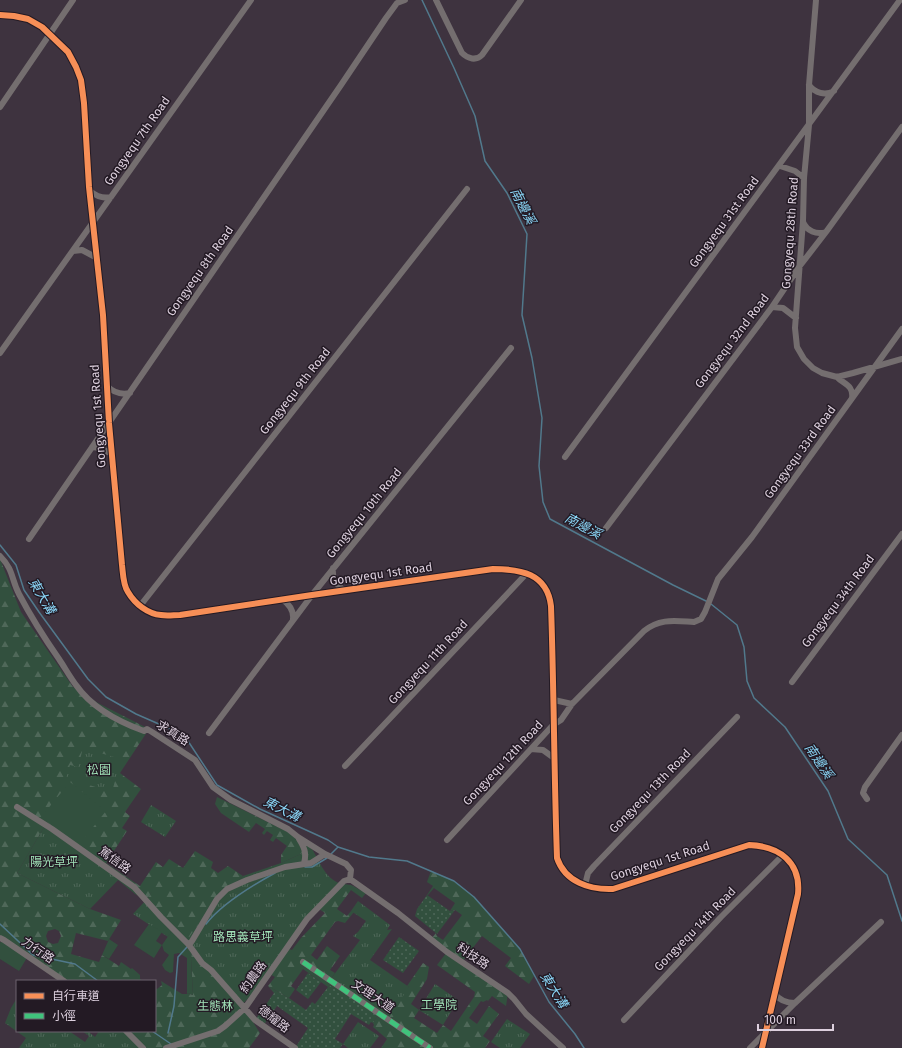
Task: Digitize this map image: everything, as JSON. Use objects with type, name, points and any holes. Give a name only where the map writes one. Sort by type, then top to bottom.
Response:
[{"type":"street","points":[[0,107],[73,0]]},
{"type":"street","name":"Gongyequ 7th Road","points":[[0,353],[251,0]]},
{"type":"street","name":"Gongyequ 8th Road","points":[[29,539],[397,3],[405,0]]},
{"type":"street","points":[[436,0],[462,53],[466,57],[472,58],[478,58],[482,55],[521,0]]},
{"type":"street","name":"Gongyequ 28th Road","points":[[816,0],[809,85],[809,125],[804,178],[795,328],[797,347],[804,359],[817,370],[837,377]]},
{"type":"street","name":"Gongyequ 31st Road","points":[[565,457],[780,166],[900,0]]},
{"type":"street","name":"Gongyequ 1st Road","points":[[0,15],[28,19],[42,27],[68,52],[81,80],[97,258],[109,423],[124,583],[128,592],[140,606],[150,612],[161,615],[180,615],[312,594],[493,569],[516,570],[527,573],[542,584],[550,599],[554,700],[553,724],[557,858],[562,870],[568,877],[585,885],[601,890],[613,889],[749,844],[768,848],[783,855]]},
{"type":"street","points":[[809,85],[814,90],[823,94],[830,94],[834,91]]},
{"type":"street","name":"Gongyequ 32nd Road","points":[[606,528],[772,307],[799,267],[902,127]]},
{"type":"street","points":[[780,166],[795,171],[804,178]]},
{"type":"street","name":"Gongyequ 9th Road","points":[[140,606],[467,189]]},
{"type":"street","points":[[90,191],[102,198],[111,197]]},
{"type":"street","points":[[802,221],[812,232],[826,232]]},
{"type":"street","points":[[73,251],[82,250],[97,258]]},
{"type":"street","points":[[772,307],[779,307],[786,310],[796,318]]},
{"type":"street","points":[[901,330],[902,339]]},
{"type":"street","name":"Gongyequ 33rd Road","points":[[705,612],[718,579],[752,537],[901,330]]},
{"type":"street","name":"Gongyequ 10th Road","points":[[209,733],[312,594],[511,348]]},
{"type":"street","points":[[837,377],[902,359]]},
{"type":"street","points":[[837,377],[850,387],[853,395],[852,399]]},
{"type":"street","points":[[107,386],[110,389],[123,394],[130,393]]},
{"type":"street","points":[[92,446],[112,454]]},
{"type":"street","name":"Gongyequ 34th Road","points":[[792,682],[902,534]]},
{"type":"street","name":"求真路","points":[[0,556],[10,568],[18,593],[44,638],[61,661],[76,686],[88,698],[119,721],[144,731],[147,729],[195,760],[213,787],[231,800],[288,829],[325,854],[349,867],[351,870],[350,879]]},
{"type":"street","points":[[333,568],[332,576],[334,580],[337,585],[344,590]]},
{"type":"street","name":"Gongyequ 11th Road","points":[[345,766],[527,573]]},
{"type":"street","points":[[282,599],[290,606],[293,619]]},
{"type":"street","name":"Gongyequ 12th Road","points":[[447,840],[553,724],[560,720],[572,704],[650,626],[664,621],[694,622],[701,619],[705,612]]},
{"type":"street","points":[[554,700],[572,704]]},
{"type":"street","name":"Gongyequ 13th Road","points":[[585,885],[588,873],[594,866],[737,716]]},
{"type":"street","points":[[867,799],[862,793],[865,787],[902,735]]},
{"type":"street","points":[[531,748],[543,750],[554,758]]},
{"type":"street","name":"篤信路","points":[[18,807],[134,887],[161,917],[191,941],[202,963],[211,970],[243,1006]]},
{"type":"street","points":[[298,837],[306,855],[304,863]]},
{"type":"street","points":[[191,941],[217,899],[227,889],[247,880],[285,867],[311,863],[325,854]]},
{"type":"street","points":[[762,1048],[794,914],[799,885],[794,870],[783,855]]},
{"type":"street","name":"Gongyequ 14th Road","points":[[624,1020],[721,917],[783,855]]},
{"type":"street","name":"科技路","points":[[350,879],[398,913],[447,952],[508,993],[526,1014],[563,1048]]},
{"type":"street","name":"約農路","points":[[166,1048],[218,1031],[225,1026],[243,1006],[308,919],[344,881],[350,879]]},
{"type":"street","points":[[750,1048],[794,1003],[881,922]]},
{"type":"street","name":"力行路","points":[[0,938],[63,980]]},
{"type":"street","name":"文理大道","points":[[303,962],[430,1048]]},
{"type":"street","points":[[774,993],[784,1002],[794,1003]]},
{"type":"street","name":"德耀路","points":[[243,1006],[255,1020],[295,1048]]},
{"type":"street","points":[[127,1032],[143,1048]]},
{"type":"green space","points":[[0,559],[21,612],[73,687],[98,703],[149,729],[120,773],[141,789],[125,812],[130,816],[122,828],[127,831],[106,863],[140,886],[156,862],[163,867],[169,859],[183,868],[195,851],[213,862],[211,868],[218,873],[228,866],[243,876],[223,894],[186,942],[145,902],[153,890],[146,900],[135,894],[41,817],[47,822],[17,873],[90,909],[121,920],[108,941],[76,933],[71,954],[99,962],[102,955],[119,966],[121,962],[131,969],[132,968],[140,975],[142,980],[62,980],[0,939]],"holes":[[[55,929],[59,931],[61,936],[58,943],[53,944],[48,942],[46,936],[48,931]]]},
{"type":"green space","name":"松園","points":[[83,748],[121,759],[112,792],[66,778],[70,765],[78,767]]},
{"type":"green space","points":[[70,782],[106,811],[78,846],[41,817]]},
{"type":"green space","points":[[217,797],[290,833],[312,849],[281,863],[281,855],[287,846],[276,838],[273,842],[270,840],[273,835],[267,831],[264,835],[262,833],[265,829],[256,823],[249,832],[221,813],[215,804]]},
{"type":"green space","points":[[151,805],[176,821],[165,837],[141,822]]},
{"type":"green space","name":"陽光草坪","points":[[47,822],[119,879],[90,909],[17,873]]},
{"type":"green space","name":"路思義草坪","points":[[312,849],[328,875],[337,882],[343,884],[311,916],[270,974],[242,1005],[186,942],[206,912],[243,876],[281,863]]},
{"type":"green space","points":[[431,871],[454,881],[474,897],[520,949],[534,976],[529,984],[505,966],[511,958],[482,936],[462,962],[508,993],[506,1006],[492,996],[488,1001],[481,1001],[469,1018],[477,1024],[489,1006],[499,1014],[483,1036],[490,1041],[485,1048],[381,1048],[387,1039],[373,1027],[373,1023],[379,1013],[409,987],[407,986],[423,963],[429,967],[427,979],[411,1004],[419,1010],[414,1018],[437,1033],[443,1025],[451,1031],[474,997],[475,992],[437,965],[447,952],[431,939],[436,933],[437,936],[443,940],[462,915],[455,910],[450,911],[455,903],[434,888],[427,895],[433,886],[427,882]]},
{"type":"green space","points":[[343,884],[351,885],[366,893],[362,898],[351,890],[337,909],[347,916],[351,911],[354,912],[345,923],[338,921],[335,922],[311,955],[317,960],[327,946],[340,956],[330,970],[335,973],[330,980],[336,984],[328,987],[303,969],[291,986],[295,989],[289,998],[268,986],[275,977],[270,974],[289,949],[292,950],[301,938],[325,913],[319,909]]},
{"type":"green space","points":[[427,895],[450,911],[455,910],[437,934],[415,916],[417,909]]},
{"type":"green space","points":[[146,900],[173,929],[168,937],[133,914]]},
{"type":"green space","points":[[358,901],[390,925],[387,930],[392,929],[370,960],[409,987],[388,1019],[330,980],[360,940],[353,936],[366,921],[351,911]]},
{"type":"green space","points":[[149,924],[162,932],[156,941],[162,945],[154,958],[134,945]]},
{"type":"green space","points":[[173,929],[192,949],[191,959],[193,995],[187,993],[187,958],[179,953],[174,954],[173,972],[170,973],[165,970],[162,965],[169,955],[164,951],[162,945]]},
{"type":"green space","points":[[399,937],[419,951],[403,973],[383,960]]},
{"type":"green space","points":[[109,939],[118,945],[109,959],[102,955]]},
{"type":"green space","points":[[2,940],[28,956],[19,971],[0,959],[0,943]]},
{"type":"green space","name":"生態林","points":[[192,949],[242,1005],[260,1033],[249,1048],[141,1048],[125,1032],[156,1032],[156,988],[162,985],[161,981],[182,994],[187,993],[193,995],[191,959]]},
{"type":"green space","points":[[308,973],[321,982],[308,999],[296,990]]},
{"type":"green space","points":[[336,984],[379,1013],[373,1023],[371,1022],[369,1025],[351,1014],[335,1039],[343,1044],[340,1048],[295,1048],[308,1028],[277,1006],[263,1026],[255,1020],[274,993],[268,986],[306,1010],[312,1002],[315,1004],[328,987]]},
{"type":"green space","name":"工學院","points":[[435,984],[458,1000],[443,1025],[419,1010]]},
{"type":"green space","points":[[16,1000],[16,1031],[5,1023]]},
{"type":"green space","points":[[507,1019],[530,1034],[520,1048],[500,1048],[491,1042]]},
{"type":"green space","points":[[358,1022],[379,1036],[370,1048],[348,1048],[343,1044]]},
{"type":"green space","points":[[18,1032],[70,1032],[85,1042],[89,1036],[83,1032],[90,1032],[95,1037],[98,1032],[125,1032],[141,1048],[19,1048],[26,1038]]},
{"type":"waterway","name":"南邊溪","points":[[422,0],[475,116],[485,161],[507,193],[527,234],[522,315],[532,358],[542,418],[539,466],[543,502],[550,519],[673,585],[708,602]]},
{"type":"waterway","name":"東大溝","points":[[0,545],[16,565],[24,590],[39,612],[88,679],[106,697],[136,714],[184,735],[217,785],[260,809],[328,840],[338,847],[369,857],[407,861],[454,881],[474,897],[520,949],[549,1002],[575,1034],[584,1048]]},
{"type":"waterway","name":"南邊溪","points":[[711,604],[737,625],[744,647],[747,681],[754,698],[785,727],[828,791],[848,839],[887,875],[902,921]]},
{"type":"waterway","points":[[331,854],[338,847]]},
{"type":"waterway","points":[[305,867],[312,867],[327,858]]},
{"type":"waterway","points":[[206,924],[220,910],[247,889],[275,873]]},
{"type":"waterway","points":[[0,924],[33,955],[75,964],[97,980]]},
{"type":"waterway","points":[[168,1033],[174,1006],[178,957],[187,947]]},
{"type":"waterway","points":[[153,1032],[171,1044]]},
{"type":"marked path","points":[[303,962],[430,1048]]},
{"type":"cycle path","points":[[0,15],[28,19],[42,27],[68,52],[81,80],[84,103],[89,187],[103,315],[109,423],[122,565],[125,586],[131,596],[142,608],[151,613],[180,615],[493,569],[522,572],[531,575],[538,580],[544,586],[551,606],[557,858],[566,873],[572,879],[587,886],[613,889],[749,845],[760,846],[778,853],[786,858],[796,873],[798,894],[762,1048]]}]
